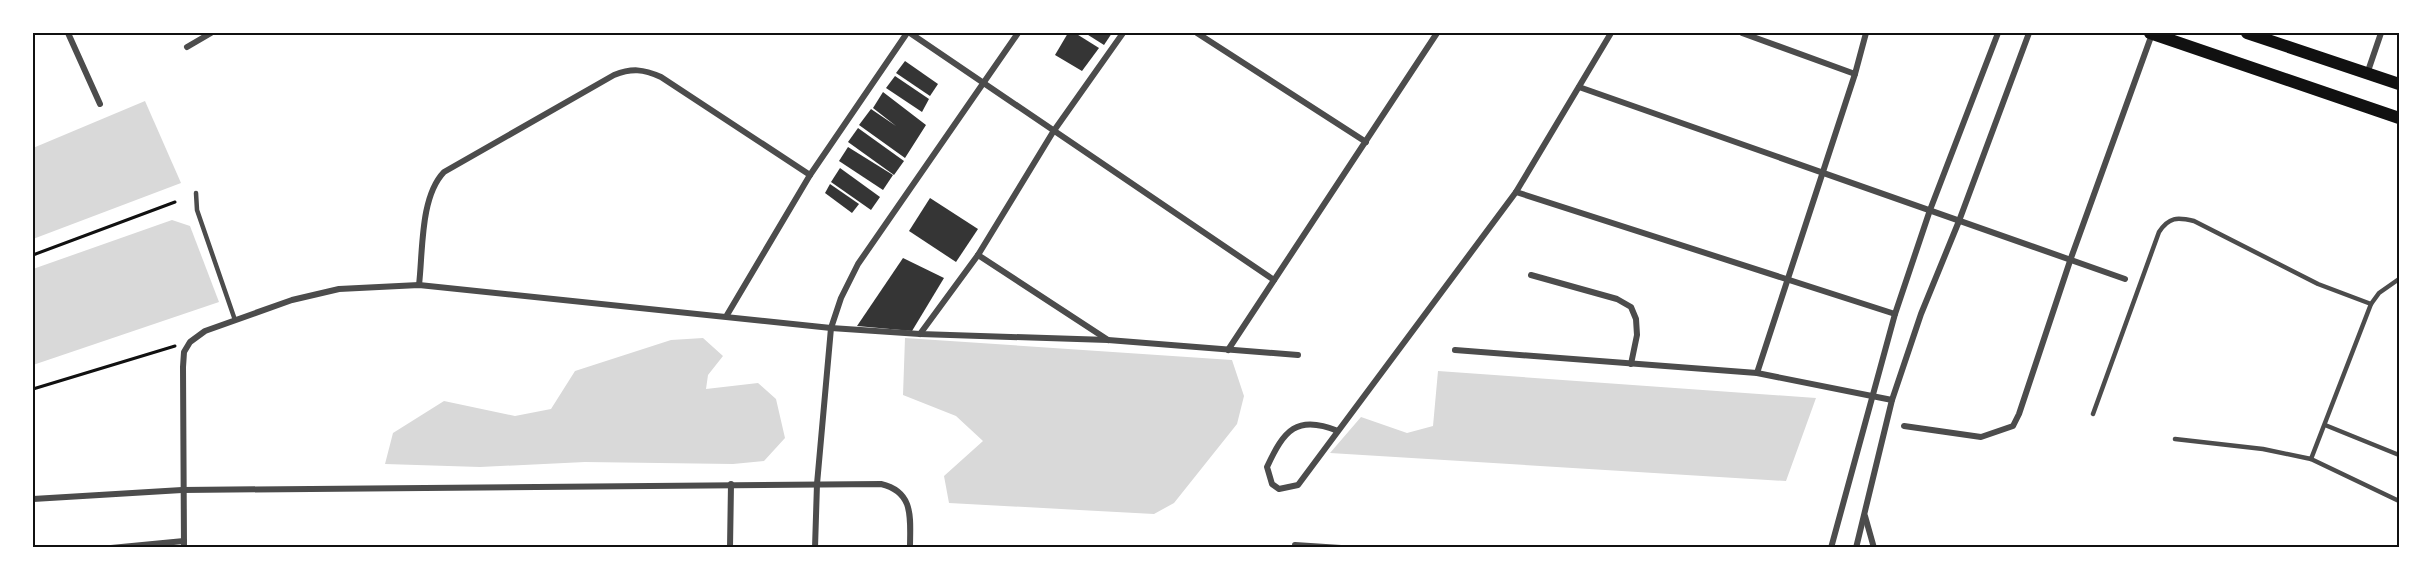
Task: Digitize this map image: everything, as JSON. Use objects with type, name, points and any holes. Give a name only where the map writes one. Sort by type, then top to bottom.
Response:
[{"type":"main road","points":[[2151,33],[2399,118]]},
{"type":"main road","points":[[2247,33],[2399,84]]},
{"type":"street","points":[[68,33],[100,104]]},
{"type":"street","points":[[187,46],[211,33]]},
{"type":"street","points":[[726,315],[810,175],[909,33],[1274,280]]},
{"type":"street","points":[[815,548],[817,484],[831,327],[841,298],[858,264],[1018,33]]},
{"type":"street","points":[[920,334],[978,255],[1053,132],[1123,33]]},
{"type":"street","points":[[1197,33],[1366,142]]},
{"type":"street","points":[[1228,350],[1437,33]]},
{"type":"street","points":[[1338,431],[1315,423],[1295,426],[1284,437],[1267,467],[1272,484],[1279,489],[1298,485],[1516,192],[1611,33]]},
{"type":"street","points":[[1742,33],[1856,74]]},
{"type":"street","points":[[1757,373],[1856,74],[1866,33]]},
{"type":"street","points":[[1831,548],[1895,314],[1930,210],[1998,33]]},
{"type":"street","points":[[1856,548],[1892,400],[1921,314],[1959,221],[2029,33]]},
{"type":"street","points":[[1904,426],[1981,437],[2013,426],[2151,33]]},
{"type":"street","points":[[2367,74],[2381,33]]},
{"type":"street","points":[[419,285],[428,201],[433,184],[444,172],[614,75],[630,69],[646,70],[661,77],[810,175]]},
{"type":"street","points":[[1579,87],[1822,174],[2071,258],[2125,279]]},
{"type":"street","points":[[1516,192],[1895,314]]},
{"type":"street","points":[[978,255],[1108,340]]},
{"type":"street","points":[[1531,275],[1617,299],[1631,306],[1636,319],[1637,334],[1631,364]]},
{"type":"street","points":[[111,548],[184,544],[183,367],[184,352],[190,342],[205,331],[318,293],[419,285],[831,327],[920,334],[1108,340],[1298,355]]},
{"type":"street","points":[[1455,350],[1757,373],[1892,400]]},
{"type":"street","points":[[730,548],[731,484]]},
{"type":"street","points":[[33,499],[182,490],[881,484],[896,487],[905,499],[910,517],[910,548]]},
{"type":"street","points":[[1865,516],[1874,548]]},
{"type":"street","points":[[1295,545],[1341,548]]},
{"type":"lane","points":[[196,194],[197,210],[235,320]]},
{"type":"lane","points":[[2093,414],[2159,232],[2166,222],[2177,218],[2194,221],[2318,284],[2371,304]]},
{"type":"lane","points":[[2311,459],[2371,304],[2379,293],[2399,279]]},
{"type":"lane","points":[[2325,424],[2399,454]]},
{"type":"lane","points":[[2175,440],[2263,449],[2311,459],[2399,501]]},
{"type":"path","points":[[33,255],[175,202]]},
{"type":"path","points":[[33,389],[190,342]]},
{"type":"shaded area","points":[[145,101],[181,183],[33,239],[33,148]]},
{"type":"shaded area","points":[[172,220],[190,226],[219,302],[33,365],[33,269]]},
{"type":"shaded area","points":[[703,338],[723,356],[708,375],[706,389],[758,383],[776,399],[785,438],[764,461],[733,464],[585,462],[480,467],[385,464],[393,433],[444,401],[515,416],[551,409],[575,371],[671,340]]},
{"type":"shaded area","points":[[905,338],[1232,360],[1244,396],[1237,424],[1174,503],[1154,514],[949,503],[944,476],[983,441],[956,416],[903,395]]},
{"type":"shaded area","points":[[1438,371],[1816,398],[1786,481],[1330,453],[1361,417],[1407,433],[1433,426]]},
{"type":"building","points":[[1068,33],[1075,33],[1099,48],[1082,71],[1055,55]]},
{"type":"building","points":[[1085,33],[1112,33],[1104,45]]},
{"type":"building","points":[[905,61],[938,84],[930,96],[896,73]]},
{"type":"building","points":[[895,76],[929,99],[922,112],[886,88]]},
{"type":"building","points":[[883,92],[926,125],[905,158],[859,125],[871,109],[896,126],[873,108]]},
{"type":"building","points":[[858,128],[904,161],[894,175],[848,142]]},
{"type":"building","points":[[848,147],[893,175],[883,190],[839,161]]},
{"type":"building","points":[[840,168],[880,197],[871,210],[831,182]]},
{"type":"building","points":[[830,184],[859,204],[852,213],[825,193]]},
{"type":"building","points":[[930,198],[978,229],[956,262],[909,231]]},
{"type":"building","points":[[903,258],[944,278],[912,331],[857,326]]}]
